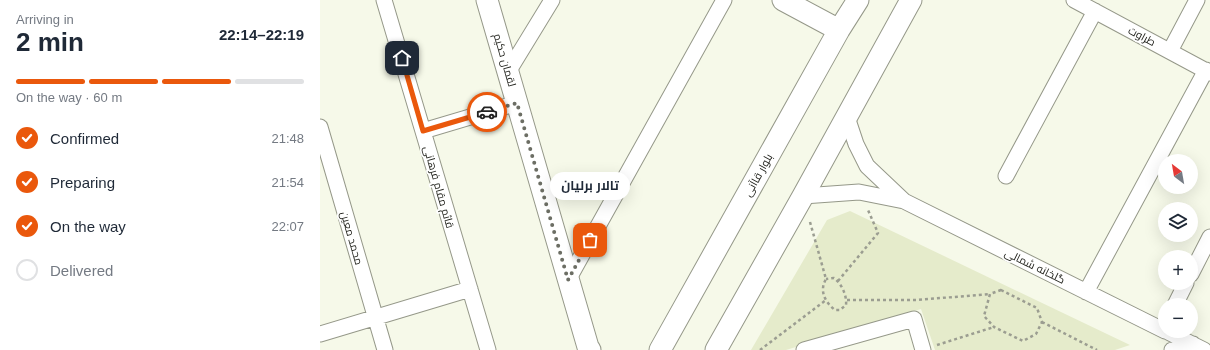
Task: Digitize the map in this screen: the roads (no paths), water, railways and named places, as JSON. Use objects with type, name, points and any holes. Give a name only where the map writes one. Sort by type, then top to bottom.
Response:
[{"type":"main road","name":"لقمان حکیم","points":[[487,0],[568,280],[590,350]]},
{"type":"main road","points":[[783,0],[839,30]]},
{"type":"main road","name":"بلوار قاآنی","points":[[660,350],[839,30],[858,0]]},
{"type":"main road","points":[[716,350],[911,0]]},
{"type":"street","name":"قائم مقام فرهانی","points":[[384,0],[488,350]]},
{"type":"street","points":[[508,72],[552,0]]},
{"type":"street","points":[[568,280],[724,0]]},
{"type":"street","name":"طراوت","points":[[1074,0],[1208,72]]},
{"type":"street","points":[[1170,51],[1197,0]]},
{"type":"street","points":[[1006,176],[1095,12]]},
{"type":"street","points":[[1086,292],[1208,72]]},
{"type":"street","points":[[423,131],[517,103]]},
{"type":"street","points":[[846,118],[856,144],[867,166],[904,202]]},
{"type":"street","name":"محمد معین","points":[[320,127],[385,350]]},
{"type":"street","points":[[803,196],[859,192],[904,202]]},
{"type":"street","name":"گلخانه شمالی","points":[[904,202],[1158,326]]},
{"type":"street","points":[[1198,260],[1210,237]]},
{"type":"street","points":[[320,334],[470,289]]},
{"type":"street","points":[[804,350],[914,319],[923,350]]},
{"type":"street","name":"گلخانه شمالی","points":[[1181,338],[1198,347]]},
{"type":"street","points":[[1172,350],[1198,347]]},
{"type":"place","name":"تالار برلیان","points":[[590,240]]}]
